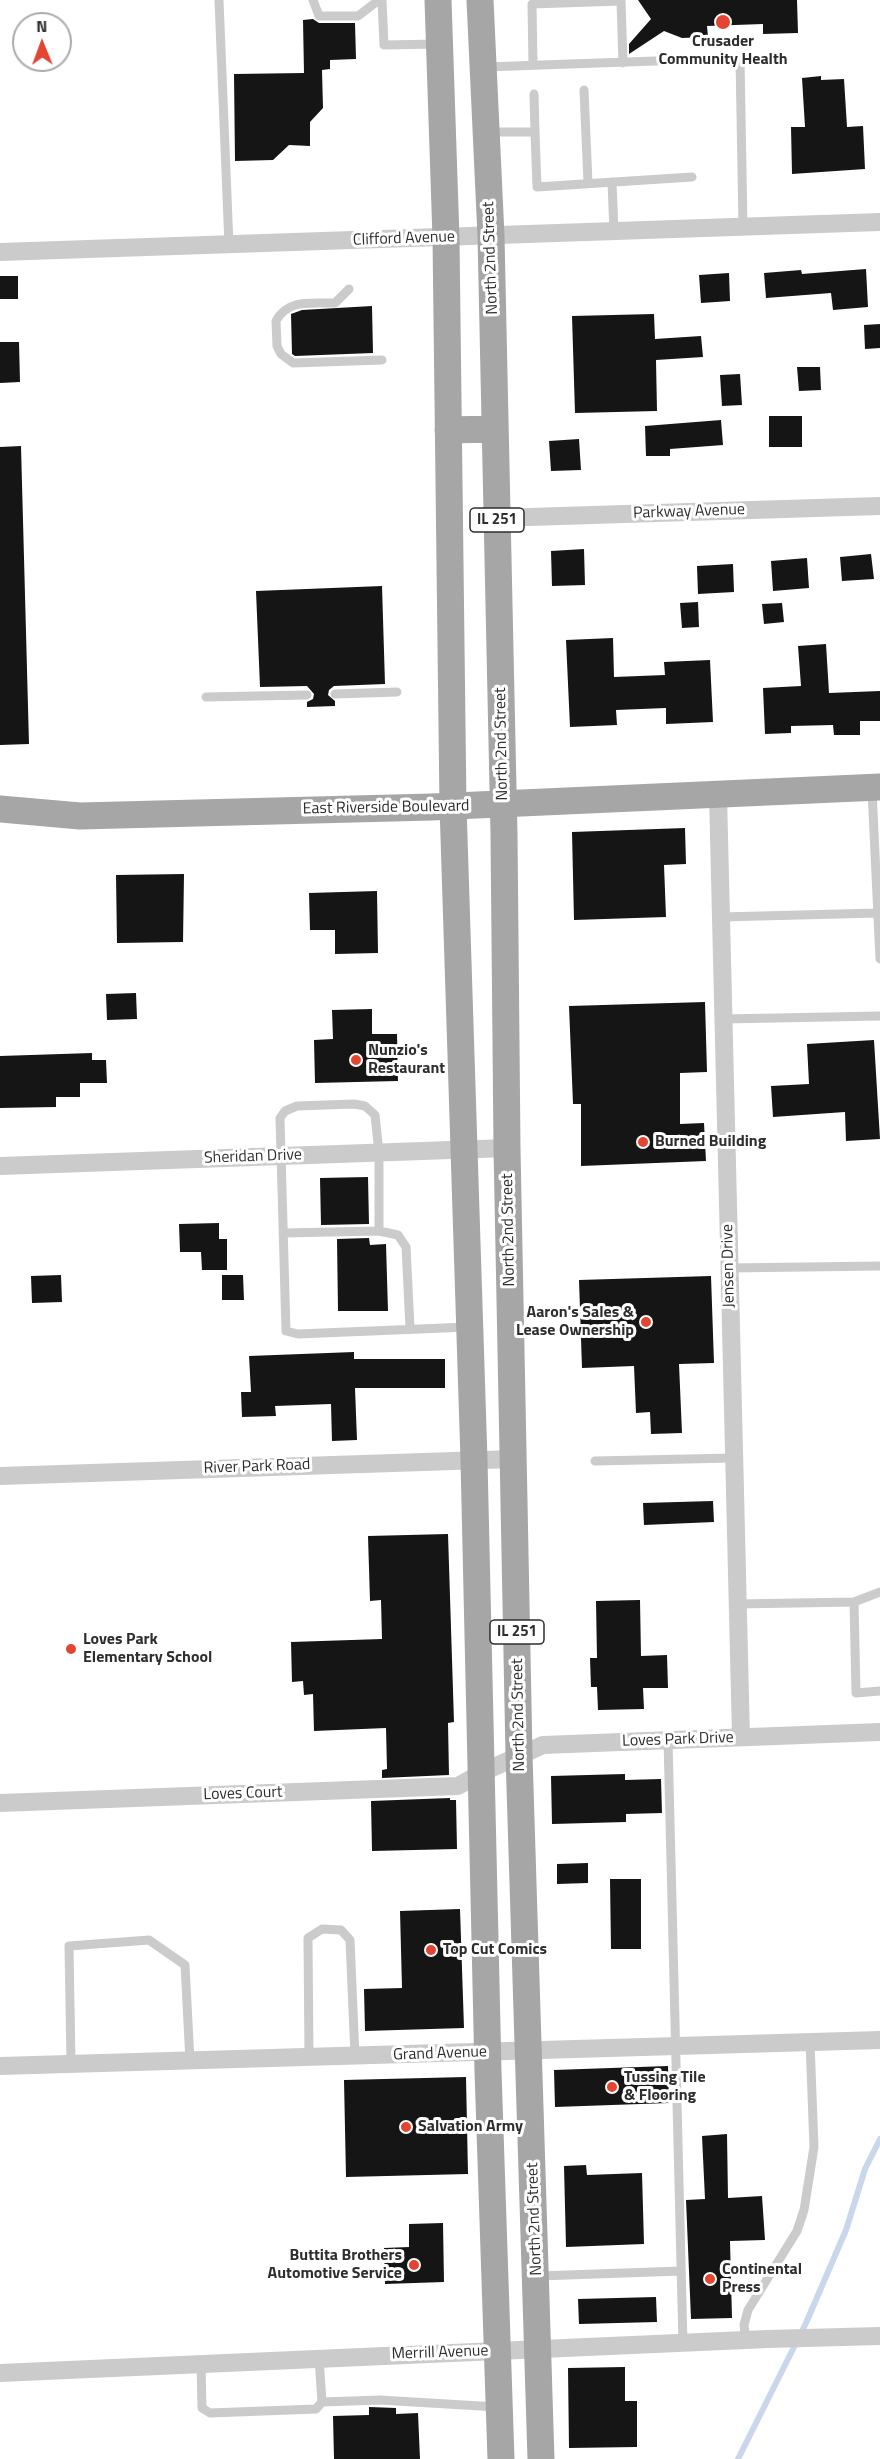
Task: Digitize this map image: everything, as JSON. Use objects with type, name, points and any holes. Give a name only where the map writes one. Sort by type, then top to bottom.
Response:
[{"type":"main road","name":"IL 251","points":[[438,0],[446,238],[453,806],[474,1460],[488,2052],[501,2459]]},
{"type":"main road","name":"North 2nd Street","points":[[480,0],[491,236],[504,805],[507,1148],[519,1755],[542,2459]]},
{"type":"main road","points":[[448,430],[495,429]]},
{"type":"main road","name":"East Riverside Boulevard","points":[[0,809],[80,816],[504,805],[876,788]]},
{"type":"street","name":"Clifford Avenue","points":[[0,252],[880,222]]},
{"type":"street","name":"Parkway Avenue","points":[[497,518],[880,506]]},
{"type":"street","name":"Jensen Drive","points":[[718,795],[741,1737]]},
{"type":"street","name":"Sheridan Drive","points":[[0,1166],[507,1148]]},
{"type":"street","name":"River Park Road","points":[[0,1476],[514,1459]]},
{"type":"street","name":"Loves Park Drive","points":[[483,1772],[543,1745],[880,1732]]},
{"type":"street","name":"Loves Court","points":[[0,1803],[458,1786],[483,1772]]},
{"type":"street","name":"Grand Avenue","points":[[0,2066],[880,2040]]},
{"type":"street","name":"Merrill Avenue","points":[[0,2373],[880,2336]]},
{"type":"lane","points":[[219,0],[229,245]]},
{"type":"lane","points":[[313,0],[319,16],[358,16],[380,0]]},
{"type":"lane","points":[[380,0],[384,45],[440,44]]},
{"type":"lane","points":[[533,65],[532,4],[621,1],[623,63]]},
{"type":"lane","points":[[483,67],[740,58],[743,227]]},
{"type":"lane","points":[[584,90],[588,183]]},
{"type":"lane","points":[[534,94],[537,187],[692,177]]},
{"type":"lane","points":[[486,132],[535,132]]},
{"type":"lane","points":[[612,182],[614,232]]},
{"type":"lane","points":[[350,289],[335,303],[292,304],[285,308],[276,321],[277,346],[281,354],[293,363],[382,360]]},
{"type":"lane","points":[[335,694],[397,692]]},
{"type":"lane","points":[[206,697],[307,694]]},
{"type":"lane","points":[[876,788],[880,959]]},
{"type":"lane","points":[[721,917],[878,913]]},
{"type":"lane","points":[[723,1019],[880,1016]]},
{"type":"lane","points":[[379,1231],[379,1153],[375,1115],[365,1106],[354,1104],[297,1106],[285,1111],[279,1118],[286,1331],[298,1334],[470,1327]]},
{"type":"lane","points":[[283,1233],[379,1231],[398,1235],[406,1247],[410,1328]]},
{"type":"lane","points":[[729,1268],[880,1266]]},
{"type":"lane","points":[[595,1461],[734,1458]]},
{"type":"lane","points":[[737,1604],[854,1602],[880,1592]]},
{"type":"lane","points":[[854,1602],[856,1693],[880,1691]]},
{"type":"lane","points":[[668,1740],[683,2344]]},
{"type":"lane","points":[[309,2058],[308,1938],[322,1929],[341,1930],[350,1940],[355,2056]]},
{"type":"lane","points":[[70,2064],[69,1947],[149,1940],[185,1965],[190,2061]]},
{"type":"lane","points":[[746,2340],[744,2325],[748,2310],[797,2231],[811,2177],[814,2147],[810,2042]]},
{"type":"lane","points":[[536,2276],[681,2271]]},
{"type":"lane","points":[[201,2363],[202,2408],[210,2413],[316,2409],[322,2402],[318,2358]]},
{"type":"lane","points":[[322,2402],[380,2400],[499,2407]]},
{"type":"building","name":"Crusader Community Health","points":[[638,0],[797,0],[798,33],[763,34],[763,24],[707,26],[708,37],[682,38],[664,31],[629,54],[629,44],[651,19]]},
{"type":"building","points":[[313,19],[319,23],[355,23],[356,59],[330,60],[330,69],[322,70],[323,108],[310,122],[310,146],[289,145],[273,160],[235,161],[234,74],[304,73],[303,20]]},
{"type":"building","points":[[821,76],[821,80],[844,79],[847,127],[863,126],[865,169],[792,174],[791,127],[805,127],[802,78]]},
{"type":"building","points":[[866,269],[868,307],[833,310],[831,293],[766,298],[764,273],[801,270],[802,274]]},
{"type":"building","points":[[729,273],[730,301],[701,303],[699,275]]},
{"type":"building","points":[[0,276],[18,276],[18,299],[0,299]]},
{"type":"building","points":[[372,306],[373,353],[295,356],[292,354],[291,314],[302,310]]},
{"type":"building","points":[[654,314],[655,339],[701,336],[703,357],[656,360],[657,411],[575,413],[572,316]]},
{"type":"building","points":[[880,324],[880,348],[865,349],[864,325]]},
{"type":"building","points":[[0,342],[19,342],[20,382],[0,383]]},
{"type":"building","points":[[797,367],[820,367],[821,390],[799,391]]},
{"type":"building","points":[[740,374],[742,405],[722,406],[720,375]]},
{"type":"building","points":[[769,416],[802,416],[802,447],[769,447]]},
{"type":"building","points":[[721,420],[723,445],[670,449],[670,456],[646,456],[645,426]]},
{"type":"building","points":[[579,439],[581,470],[551,471],[549,441]]},
{"type":"building","points":[[21,446],[29,744],[0,745],[0,447]]},
{"type":"building","points":[[584,549],[585,585],[552,586],[551,551]]},
{"type":"building","points":[[871,554],[874,579],[842,581],[840,557]]},
{"type":"building","points":[[807,558],[809,588],[773,591],[771,561]]},
{"type":"building","points":[[733,564],[734,592],[698,594],[697,566]]},
{"type":"building","points":[[382,586],[385,684],[334,686],[329,690],[328,695],[335,701],[335,706],[307,707],[307,702],[313,699],[314,694],[307,686],[260,687],[256,591]]},
{"type":"building","points":[[698,602],[699,627],[682,628],[680,603]]},
{"type":"building","points":[[782,603],[784,622],[764,624],[762,604]]},
{"type":"building","points":[[613,638],[614,677],[665,675],[664,662],[710,660],[713,722],[666,724],[666,708],[616,710],[617,725],[570,727],[566,640]]},
{"type":"building","points":[[826,644],[829,693],[880,691],[880,721],[860,721],[860,735],[834,735],[833,725],[791,726],[791,733],[765,734],[763,688],[801,686],[798,646]]},
{"type":"building","points":[[685,828],[686,864],[664,865],[666,917],[574,920],[572,832]]},
{"type":"building","points":[[184,874],[183,942],[117,943],[116,875]]},
{"type":"building","points":[[377,891],[378,953],[335,954],[335,930],[310,930],[309,893]]},
{"type":"building","points":[[136,993],[137,1019],[107,1020],[106,994]]},
{"type":"building","points":[[705,1002],[707,1072],[680,1073],[680,1124],[704,1123],[706,1161],[581,1166],[581,1104],[573,1104],[569,1006]]},
{"type":"building","name":"Nunzio's Restaurant","points":[[372,1009],[372,1034],[397,1034],[398,1081],[315,1083],[314,1040],[333,1039],[332,1010]]},
{"type":"building","points":[[874,1040],[880,1139],[846,1141],[845,1112],[773,1117],[771,1086],[809,1084],[807,1044]]},
{"type":"building","points":[[92,1053],[92,1060],[106,1060],[107,1083],[80,1083],[80,1097],[56,1097],[56,1107],[0,1108],[0,1056]]},
{"type":"building","points":[[368,1177],[369,1224],[321,1225],[320,1178]]},
{"type":"building","points":[[219,1223],[219,1239],[227,1239],[227,1270],[202,1270],[201,1252],[180,1252],[179,1224]]},
{"type":"building","points":[[369,1238],[370,1245],[386,1244],[388,1311],[338,1311],[337,1239]]},
{"type":"building","points":[[61,1275],[62,1302],[32,1303],[31,1276]]},
{"type":"building","points":[[222,1275],[243,1275],[244,1300],[222,1300]]},
{"type":"building","name":"Aaron's Sales & Lease Ownership","points":[[711,1276],[714,1363],[679,1364],[682,1433],[651,1434],[650,1412],[636,1413],[634,1366],[582,1368],[579,1280]]},
{"type":"building","points":[[354,1352],[354,1359],[445,1359],[445,1388],[355,1388],[357,1440],[332,1441],[331,1404],[275,1406],[276,1416],[242,1417],[241,1392],[251,1392],[249,1356]]},
{"type":"building","points":[[713,1501],[714,1522],[644,1525],[643,1503]]},
{"type":"building","points":[[448,1534],[454,1722],[448,1723],[449,1775],[382,1778],[382,1770],[387,1769],[386,1728],[314,1731],[313,1694],[304,1695],[303,1681],[292,1682],[291,1642],[382,1639],[381,1600],[370,1601],[368,1536]]},
{"type":"building","points":[[640,1600],[641,1656],[667,1655],[668,1688],[643,1688],[644,1709],[598,1710],[597,1687],[591,1687],[590,1658],[597,1658],[596,1601]]},
{"type":"building","points":[[625,1774],[625,1780],[661,1779],[662,1813],[626,1814],[626,1822],[552,1824],[551,1776]]},
{"type":"building","points":[[450,1798],[450,1800],[456,1800],[457,1849],[372,1851],[371,1801]]},
{"type":"building","points":[[588,1863],[588,1883],[557,1884],[557,1864]]},
{"type":"building","points":[[610,1879],[641,1879],[641,1949],[611,1949]]},
{"type":"building","name":"Top Cut Comics","points":[[460,1909],[464,2028],[365,2031],[364,1989],[402,1988],[400,1911]]},
{"type":"building","name":"Tussing Tile & Flooring","points":[[668,2066],[669,2103],[555,2107],[554,2070]]},
{"type":"building","name":"Salvation Army","points":[[466,2077],[468,2174],[346,2177],[344,2080]]},
{"type":"building","name":"Continental Press","points":[[727,2134],[728,2198],[762,2196],[765,2240],[730,2241],[732,2318],[691,2319],[686,2200],[705,2199],[702,2136]]},
{"type":"building","points":[[586,2165],[587,2175],[642,2173],[644,2244],[566,2247],[564,2166]]},
{"type":"building","name":"Buttita Brothers Automotive Service","points":[[443,2223],[444,2282],[385,2284],[384,2248],[409,2247],[409,2224]]},
{"type":"building","points":[[656,2297],[657,2322],[579,2324],[578,2299]]},
{"type":"building","points":[[625,2367],[625,2401],[637,2401],[637,2447],[569,2448],[568,2368]]},
{"type":"building","points":[[369,2407],[396,2408],[396,2414],[418,2413],[420,2459],[334,2459],[333,2416],[369,2415]]},
{"type":"waterway","points":[[738,2459],[806,2323],[846,2230],[865,2169],[880,2139]]},
{"type":"place","name":"Crusader Community Health","points":[[723,22]]},
{"type":"place","name":"Nunzio's Restaurant","points":[[356,1060]]},
{"type":"place","name":"Burned Building","points":[[643,1142]]},
{"type":"place","name":"Aaron's Sales & Lease Ownership","points":[[646,1322]]},
{"type":"place","name":"Loves Park Elementary School","points":[[71,1649]]},
{"type":"place","name":"Top Cut Comics","points":[[431,1950]]},
{"type":"place","name":"Tussing Tile & Flooring","points":[[612,2087]]},
{"type":"place","name":"Salvation Army","points":[[406,2127]]},
{"type":"place","name":"Buttita Brothers Automotive Service","points":[[414,2265]]},
{"type":"place","name":"Continental Press","points":[[710,2279]]}]
